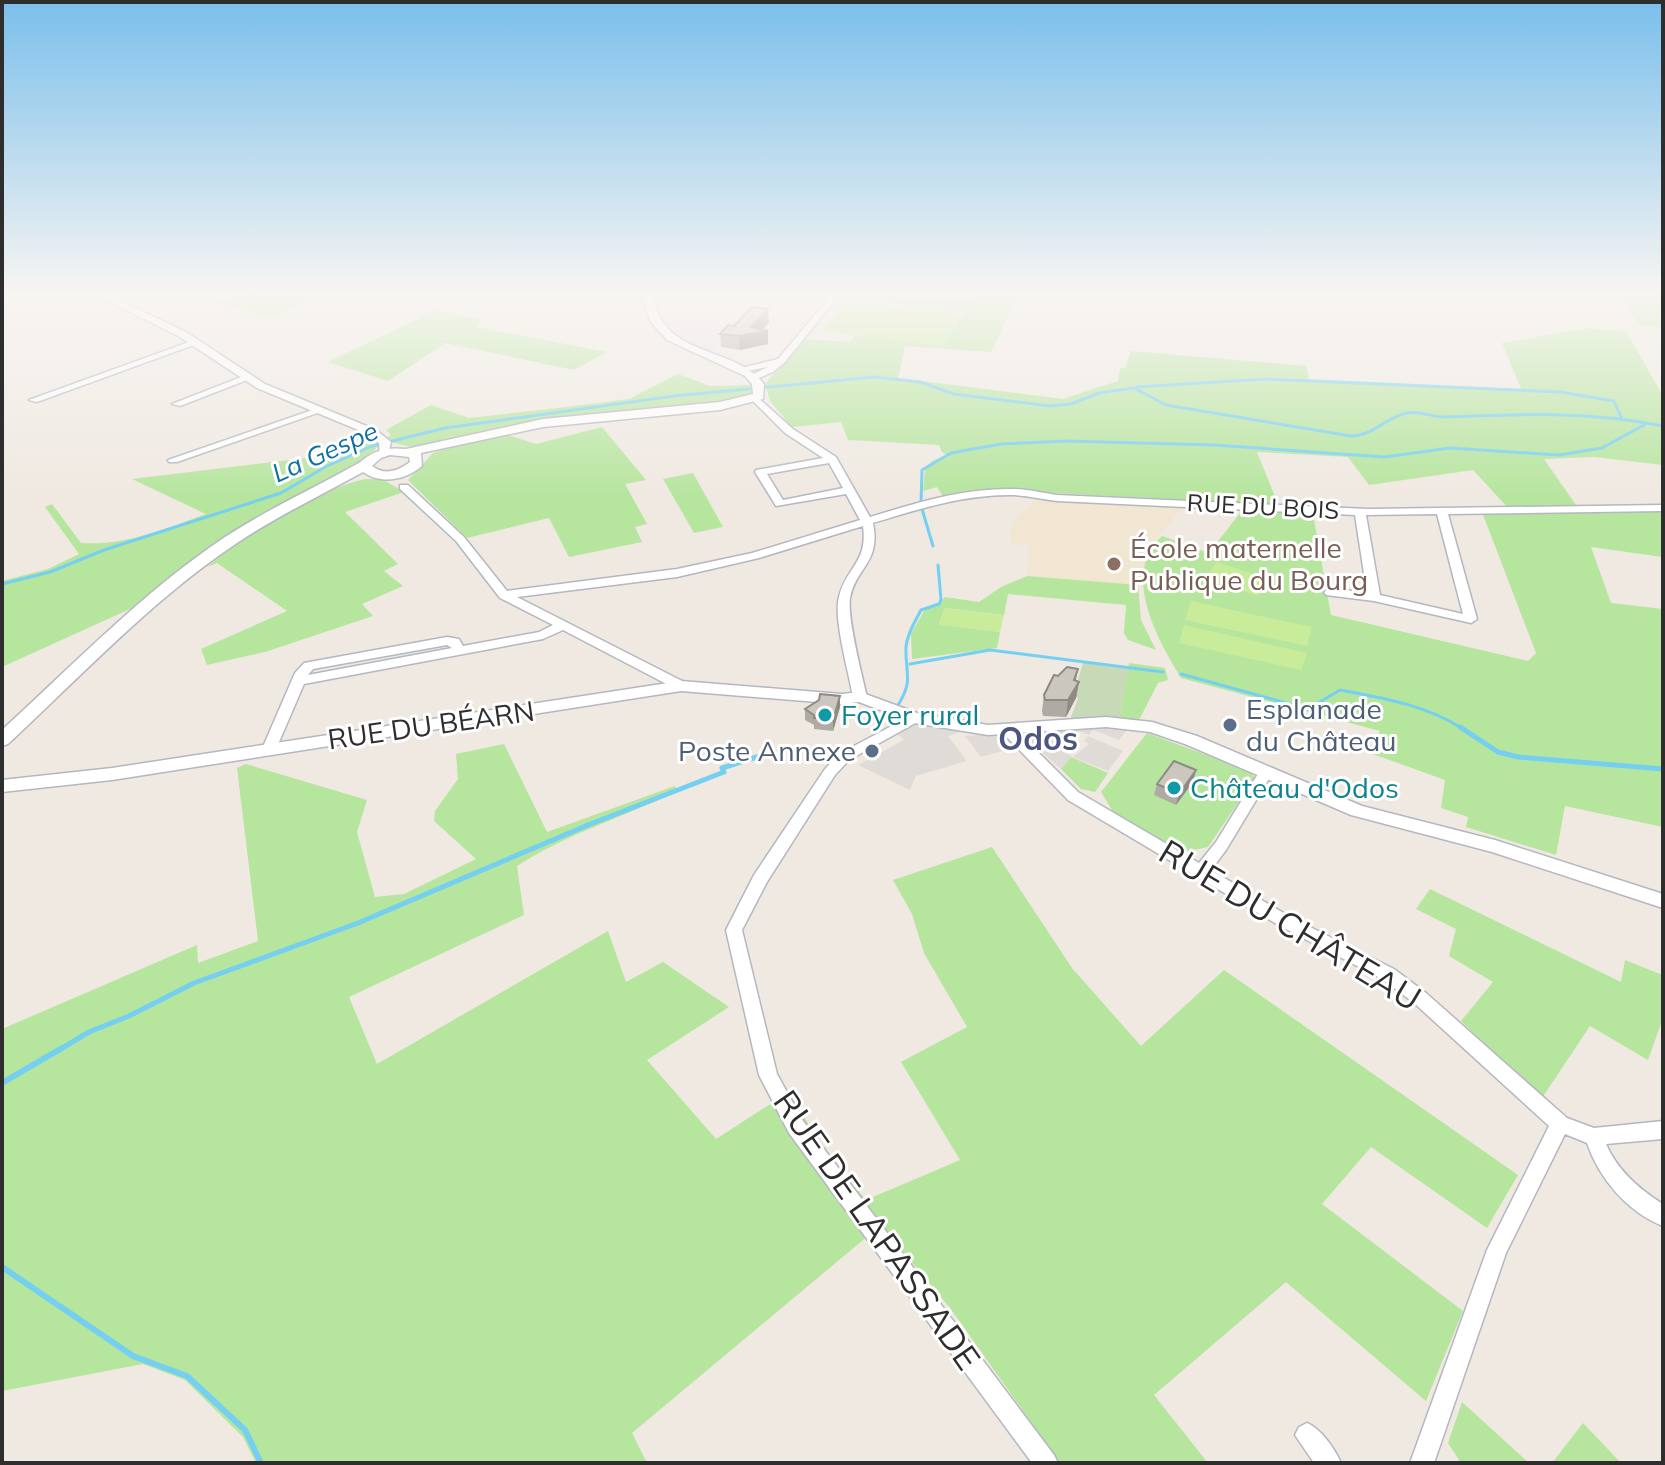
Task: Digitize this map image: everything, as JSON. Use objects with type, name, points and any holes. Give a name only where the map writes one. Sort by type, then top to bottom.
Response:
[{"type":"main road","points":[[375,472],[371,458],[384,445],[414,455],[475,436],[578,418],[720,406],[754,385],[710,360]]},
{"type":"main road","points":[[2,740],[176,581],[212,553],[284,507],[328,488],[375,472],[403,480],[415,466],[414,455]]},
{"type":"street","points":[[34,400],[147,360]]},
{"type":"street","points":[[221,360],[247,378],[321,410],[384,445]]},
{"type":"street","points":[[782,360],[754,385],[789,431],[832,459],[868,524],[867,555],[844,600],[860,697],[914,718],[949,726],[1007,729],[1106,722],[1152,727],[1191,740],[1357,811],[1495,846],[1663,901]]},
{"type":"street","points":[[177,404],[247,378]]},
{"type":"street","points":[[173,460],[321,410]]},
{"type":"street","points":[[832,459],[760,472],[780,504],[851,490]]},
{"type":"street","points":[[403,480],[460,539],[504,595],[681,686]]},
{"type":"street","name":"RUE DU BOIS","points":[[504,595],[677,573],[755,556],[868,524],[927,503],[966,495],[1014,492],[1057,498],[1360,512],[1596,506],[1663,508]]},
{"type":"street","points":[[1330,592],[1374,597],[1471,619],[1442,511]]},
{"type":"street","points":[[1360,512],[1374,597]]},
{"type":"street","points":[[269,749],[299,681],[543,635],[562,626]]},
{"type":"street","name":"RUE DU BÉARN","points":[[2,786],[112,774],[681,686],[842,699],[860,697]]},
{"type":"street","name":"RUE DE LAPASSADE","points":[[914,718],[844,757],[830,772],[760,879],[734,930],[768,1075],[796,1127],[1046,1463]]},
{"type":"street","name":"RUE DU CHÂTEAU","points":[[1007,729],[1073,796],[1286,922],[1388,974],[1420,998],[1560,1124],[1594,1137],[1663,1130]]},
{"type":"street","points":[[1201,871],[1221,846],[1266,772]]},
{"type":"street","points":[[1422,1463],[1497,1250],[1560,1124]]},
{"type":"street","points":[[1594,1137],[1601,1158],[1613,1177],[1632,1195],[1663,1216]]},
{"type":"street","points":[[1307,1435],[1329,1463]]},
{"type":"shaded area","points":[[1038,499],[1184,506],[1151,545],[1146,557],[1145,586],[1027,576],[1028,545],[1012,545],[1010,535],[1014,520]]},
{"type":"shaded area","points":[[915,723],[960,732],[948,736],[967,761],[916,776],[910,790],[858,765],[904,740],[896,733]]},
{"type":"shaded area","points":[[1098,726],[1128,729],[1119,740],[1093,730],[1089,735],[1079,731],[1076,735],[1071,734],[1062,744],[1066,747],[1062,752],[1072,756],[1061,769],[1031,743],[981,757],[965,736]]},
{"type":"shaded area","points":[[1088,736],[1123,751],[1108,771],[1073,757],[1089,744],[1084,741]]},
{"type":"green space","points":[[331,360],[419,360],[388,381],[328,362]]},
{"type":"green space","points":[[528,360],[592,360],[574,370]]},
{"type":"green space","points":[[786,360],[902,360],[898,378],[1063,399],[1118,381],[1120,368],[1125,368],[1128,360],[1240,360],[1306,366],[1309,379],[1521,389],[1509,360],[1643,360],[1663,396],[1663,465],[1594,457],[1544,459],[1578,508],[1663,510],[1663,557],[1591,547],[1611,603],[1663,609],[1663,827],[1565,806],[1556,855],[1466,827],[1468,817],[1441,808],[1445,780],[1370,753],[1380,731],[1181,678],[1162,645],[1143,588],[1144,569],[1150,551],[1162,536],[1209,553],[1243,509],[1313,514],[1331,615],[1528,661],[1536,653],[1482,512],[1510,510],[1473,470],[1369,485],[1348,457],[1257,452],[1278,504],[992,490],[943,496],[937,487],[923,491],[925,468],[932,461],[947,455],[939,445],[848,440],[841,422],[792,427],[770,401],[765,384]]},
{"type":"green space","points":[[678,374],[710,386],[752,385],[753,393],[742,401],[559,417],[416,448],[390,442],[388,437],[391,435],[386,430],[431,405],[469,418],[558,408],[629,399]]},
{"type":"green space","points":[[602,427],[646,480],[625,484],[647,524],[635,527],[642,542],[569,557],[549,518],[467,538],[408,480],[433,453],[475,440],[505,434],[536,444]]},
{"type":"green space","points":[[376,441],[378,447],[352,470],[325,482],[141,604],[2,667],[2,581],[48,569],[79,554],[45,507],[52,504],[81,543],[129,539],[206,514],[132,479],[314,457]]},
{"type":"green space","points":[[693,473],[723,527],[694,533],[663,479]]},
{"type":"green space","points":[[365,479],[382,479],[404,492],[345,512],[398,564],[384,571],[403,586],[362,604],[373,616],[265,652],[207,665],[201,649],[287,611],[217,563],[207,567],[281,514],[343,485]]},
{"type":"green space","points":[[1217,562],[1271,580],[1258,596],[1204,578]]},
{"type":"green space","points":[[1027,576],[1138,585],[1141,620],[1156,650],[1128,640],[1124,633],[1126,605],[1008,594],[1004,615],[945,608],[939,624],[1000,632],[997,648],[912,659],[911,634],[925,609],[937,606],[945,597],[979,602],[1001,587]]},
{"type":"green space","points":[[1191,601],[1312,627],[1307,646],[1185,620]]},
{"type":"green space","points":[[944,608],[1004,615],[1000,632],[939,625]]},
{"type":"green space","points":[[1184,625],[1307,653],[1301,670],[1179,643]]},
{"type":"green space","points":[[1083,663],[1129,669],[1119,720],[1070,720],[1078,698],[1073,695]]},
{"type":"green space","points":[[1129,663],[1165,668],[1168,680],[1158,683],[1139,720],[1119,720]]},
{"type":"green space","points":[[1147,733],[1250,771],[1255,778],[1208,847],[1180,853],[1115,815],[1101,792]]},
{"type":"green space","points":[[504,744],[547,832],[675,786],[676,792],[575,835],[517,866],[524,915],[349,997],[377,1064],[608,931],[626,982],[663,962],[729,1007],[647,1060],[716,1139],[789,1092],[825,1151],[866,1200],[960,1160],[901,1062],[967,1027],[924,953],[912,914],[893,880],[992,847],[1072,968],[1141,1046],[1224,970],[1518,1175],[1487,1228],[1371,1147],[1322,1204],[1463,1311],[1426,1401],[1286,1282],[1154,1395],[1208,1463],[1060,1463],[950,1308],[881,1225],[632,1433],[647,1463],[256,1463],[243,1437],[185,1380],[143,1364],[2,1391],[2,1029],[197,945],[198,963],[258,941],[237,768],[246,764],[367,800],[357,832],[375,897],[404,894],[476,859],[434,821],[435,811],[458,779],[456,754]]},
{"type":"green space","points":[[1071,757],[1108,773],[1095,792],[1081,789],[1061,769]]},
{"type":"green space","points":[[1430,889],[1621,982],[1625,960],[1660,974],[1663,972],[1663,1018],[1648,1060],[1590,1026],[1542,1098],[1461,1021],[1493,982],[1449,956],[1456,929],[1416,909]]},
{"type":"green space","points":[[1462,1402],[1529,1463],[1461,1463],[1448,1443]]},
{"type":"green space","points":[[1583,1423],[1621,1463],[1552,1463]]},
{"type":"building","points":[[1067,667],[1078,669],[1074,680],[1079,682],[1068,700],[1045,700],[1044,695],[1054,675],[1058,676]]},
{"type":"building","points":[[820,694],[840,696],[833,720],[814,718],[805,709],[819,700]]},
{"type":"building","points":[[1174,761],[1196,770],[1179,794],[1157,784]]},
{"type":"waterway","name":"La Gespe","points":[[2,584],[50,572],[104,550],[281,493],[327,466],[372,446],[445,428],[674,396],[874,377],[920,382],[954,394],[1050,406],[1071,404],[1099,393],[1134,388],[1166,405],[1351,436],[1366,433],[1392,418],[1412,412],[1443,417],[1581,416],[1663,426]]},
{"type":"waterway","points":[[1137,387],[1265,379],[1560,392],[1614,401],[1621,417]]},
{"type":"waterway","points":[[921,503],[922,470],[951,453],[1001,444],[1067,441],[1215,445],[1384,457],[1450,448],[1559,455],[1602,448],[1644,425]]},
{"type":"waterway","points":[[922,509],[933,546]]},
{"type":"waterway","points":[[898,705],[906,689],[906,647],[910,633],[921,610],[939,604],[941,600],[938,565]]},
{"type":"waterway","points":[[910,664],[990,650],[1163,672]]},
{"type":"waterway","points":[[1181,674],[1308,709],[1340,690],[1372,696],[1419,708],[1463,729]]},
{"type":"waterway","points":[[1460,727],[1498,752],[1518,757],[1663,769]]},
{"type":"waterway","points":[[59,1050],[89,1032],[129,1016],[194,983],[358,923],[588,825],[724,772],[722,768],[760,756]]},
{"type":"waterway","points":[[2,1083],[62,1048]]},
{"type":"waterway","points":[[2,1267],[133,1356],[187,1376],[245,1430],[261,1463]]},
{"type":"place","name":"École maternelle Publique du Bourg","points":[[1114,564]]},
{"type":"place","name":"Foyer rural","points":[[825,715]]},
{"type":"place","name":"Esplanade du Château","points":[[1230,725]]},
{"type":"place","name":"Poste Annexe","points":[[872,751]]},
{"type":"place","name":"Château d'Odos","points":[[1174,788]]},
{"type":"district","name":"Odos","points":[[1038,739]]}]
